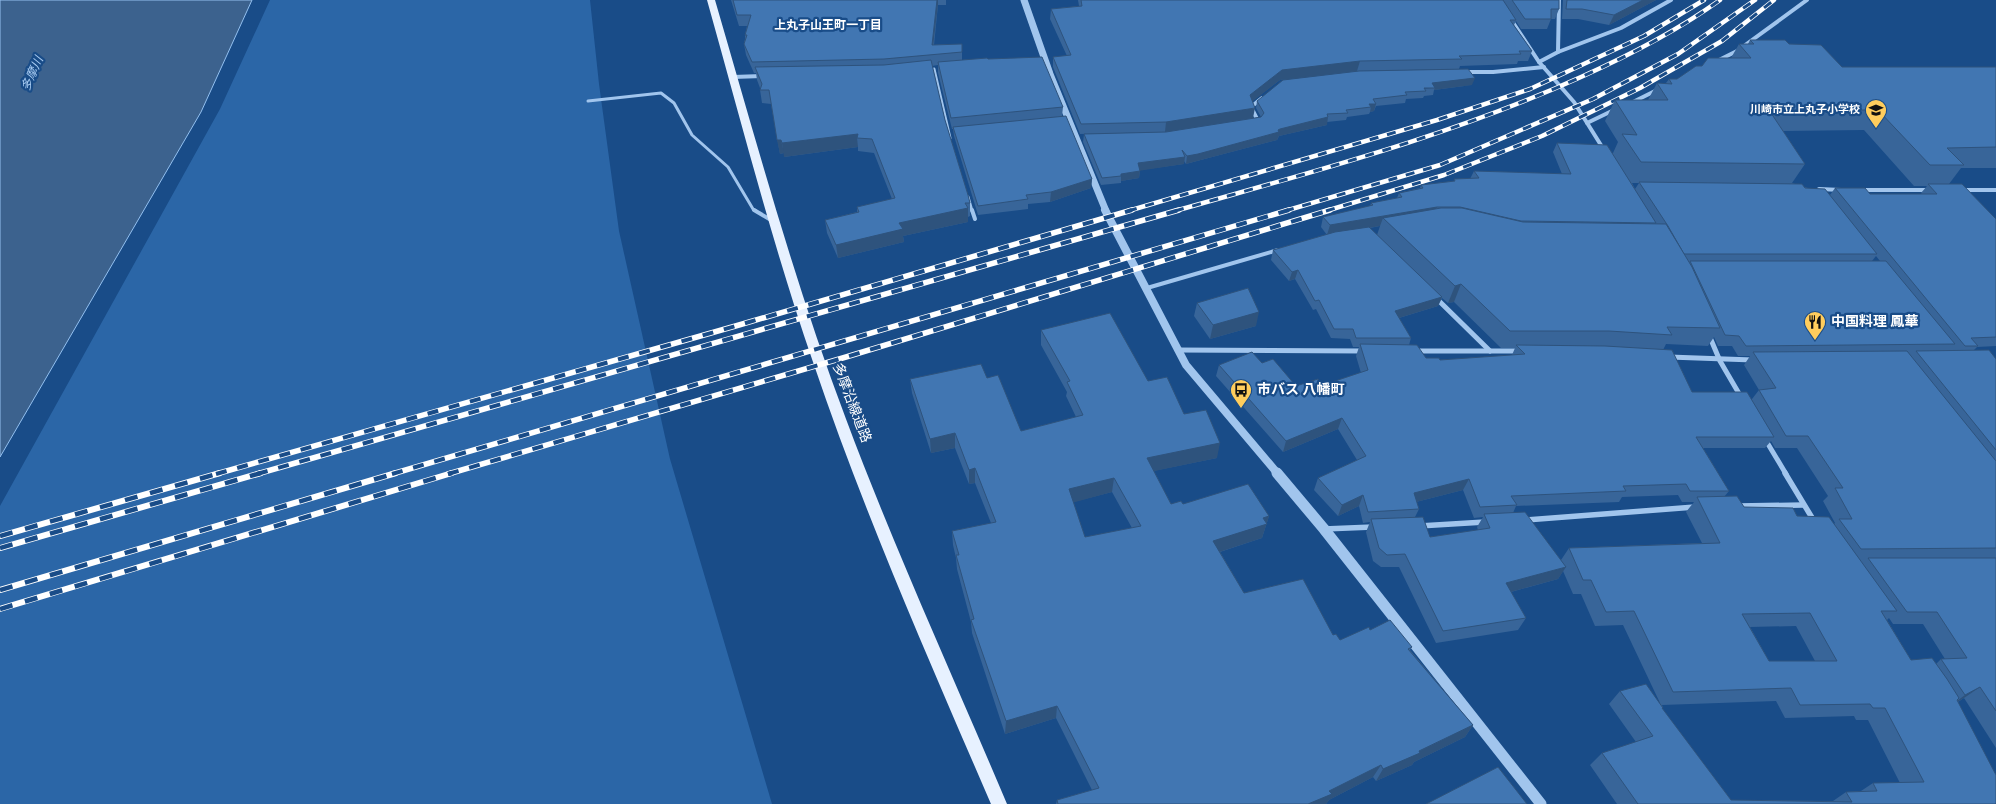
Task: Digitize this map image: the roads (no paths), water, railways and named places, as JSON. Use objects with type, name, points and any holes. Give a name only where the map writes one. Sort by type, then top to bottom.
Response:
[{"type":"main road","name":"多摩沿線道路","points":[[711,0],[775,223],[819,363],[891,554],[999,804]]},
{"type":"street","points":[[1024,0],[1069,121],[1078,138],[1109,219],[1177,350],[1192,372],[1324,529],[1541,804]]},
{"type":"street","points":[[1558,52],[1559,0]]},
{"type":"street","points":[[1540,62],[1558,52],[1621,28],[1671,0]]},
{"type":"street","points":[[1712,64],[1737,51],[1807,0]]},
{"type":"street","points":[[1508,16],[1540,62],[1574,102],[1608,155]]},
{"type":"street","points":[[1035,60],[1045,59]]},
{"type":"street","points":[[1460,72],[1493,72],[1544,67]]},
{"type":"street","points":[[924,70],[943,68]]},
{"type":"street","points":[[733,76],[771,76]]},
{"type":"street","points":[[1624,106],[1660,88]]},
{"type":"street","points":[[1250,122],[1259,121],[1252,107],[1266,95]]},
{"type":"street","points":[[1586,123],[1616,110]]},
{"type":"street","points":[[1078,138],[1087,138]]},
{"type":"street","points":[[1823,197],[1817,189],[1846,190]]},
{"type":"street","points":[[1856,190],[1933,190]]},
{"type":"street","points":[[1953,190],[1996,190]]},
{"type":"street","points":[[1962,190],[1969,197]]},
{"type":"street","points":[[1429,292],[1490,351]]},
{"type":"street","points":[[1704,326],[1720,361],[1744,403]]},
{"type":"street","points":[[1177,350],[1370,351]]},
{"type":"street","points":[[1409,351],[1520,352]]},
{"type":"street","points":[[1664,357],[1720,361],[1760,360]]},
{"type":"street","points":[[1764,437],[1803,505],[1819,528]]},
{"type":"street","points":[[1727,506],[1803,505]]},
{"type":"street","points":[[1522,520],[1699,507]]},
{"type":"street","points":[[1412,526],[1495,522]]},
{"type":"street","points":[[1324,529],[1383,527]]},
{"type":"lane","points":[[934,69],[952,142]]},
{"type":"lane","points":[[588,102],[661,93],[674,102],[692,135],[728,167],[753,210],[775,223]]},
{"type":"lane","points":[[1060,122],[1069,121]]},
{"type":"lane","points":[[949,133],[958,132]]},
{"type":"lane","points":[[966,190],[975,219]]},
{"type":"lane","points":[[1146,288],[1287,248]]},
{"type":"water","name":"多摩川","points":[[0,0],[252,0],[201,112],[0,457]]},
{"type":"railway","points":[[1128,211],[1437,120],[1530,89],[1644,36],[1704,0]]},
{"type":"railway","points":[[1175,211],[1380,152],[1532,98],[1635,51],[1687,22],[1720,0]]},
{"type":"railway","points":[[1285,211],[1440,165],[1593,99],[1678,54],[1755,0]]},
{"type":"railway","points":[[1326,211],[1444,175],[1542,136],[1640,88],[1722,41],[1774,0]]},
{"type":"railway","points":[[216,474],[739,325],[1132,210]]},
{"type":"railway","points":[[257,474],[1179,210]]},
{"type":"railway","points":[[392,474],[1289,210]]},
{"type":"railway","points":[[448,474],[846,357],[1330,210]]},
{"type":"railway","points":[[0,536],[220,473]]},
{"type":"railway","points":[[0,548],[261,473]]},
{"type":"railway","points":[[0,590],[396,473]]},
{"type":"railway","points":[[0,609],[452,473]]},
{"type":"place","name":"川崎市立上丸子小学校","points":[[1876,129]]},
{"type":"place","name":"中国料理 鳳華","points":[[1815,341]]},
{"type":"place","name":"市バス 八幡町","points":[[1241,409]]},
{"type":"district","name":"上丸子山王町一丁目","points":[[828,26]]}]
